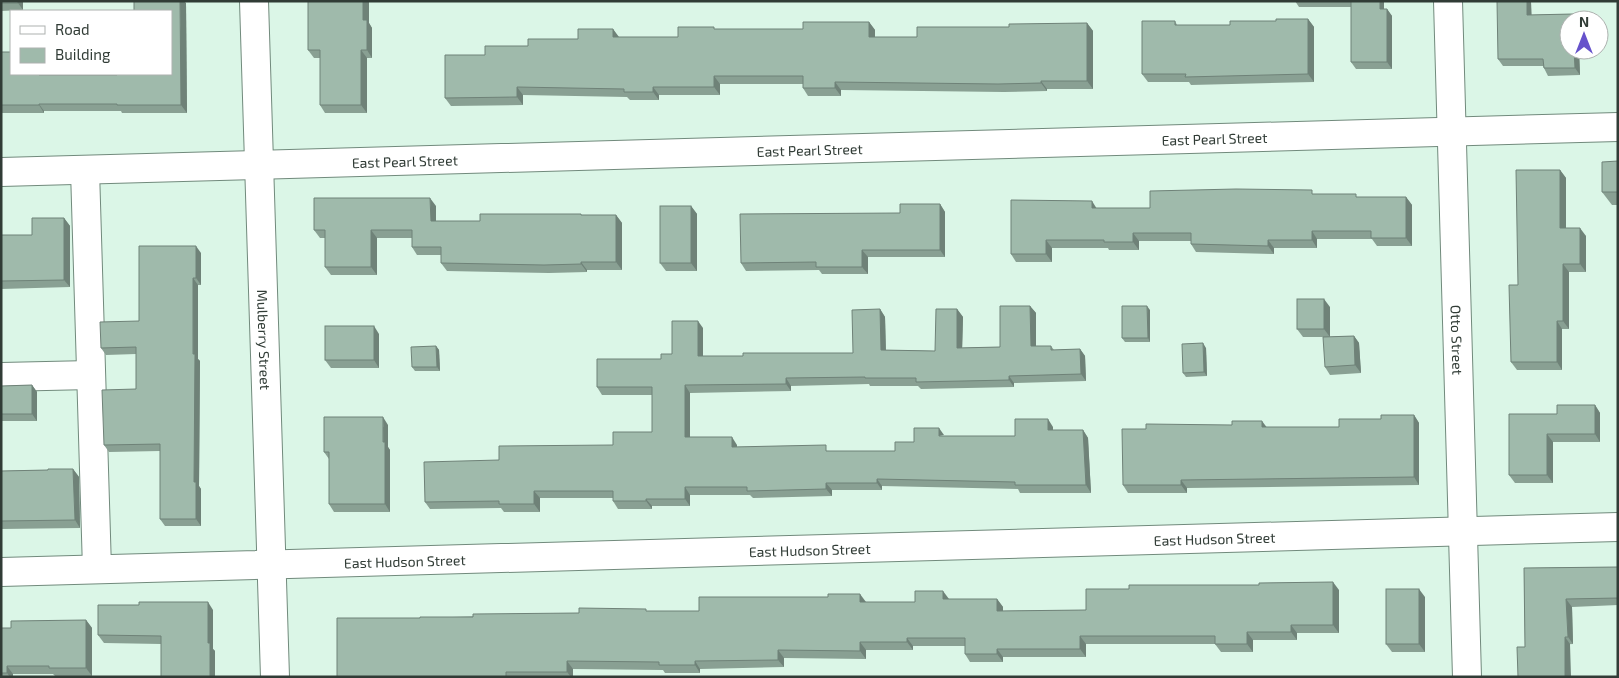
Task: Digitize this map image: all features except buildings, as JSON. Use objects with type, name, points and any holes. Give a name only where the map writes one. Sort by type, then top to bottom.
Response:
[{"type":"street","name":"Mulberry Street","points":[[254,1],[275,677]]},
{"type":"street","name":"Otto Street","points":[[1448,1],[1467,677]]},
{"type":"street","name":"East Pearl Street","points":[[1,172],[1618,127]]},
{"type":"street","points":[[85,170],[97,569]]},
{"type":"street","points":[[1,377],[91,375]]},
{"type":"street","name":"East Hudson Street","points":[[1,572],[1618,527]]}]
